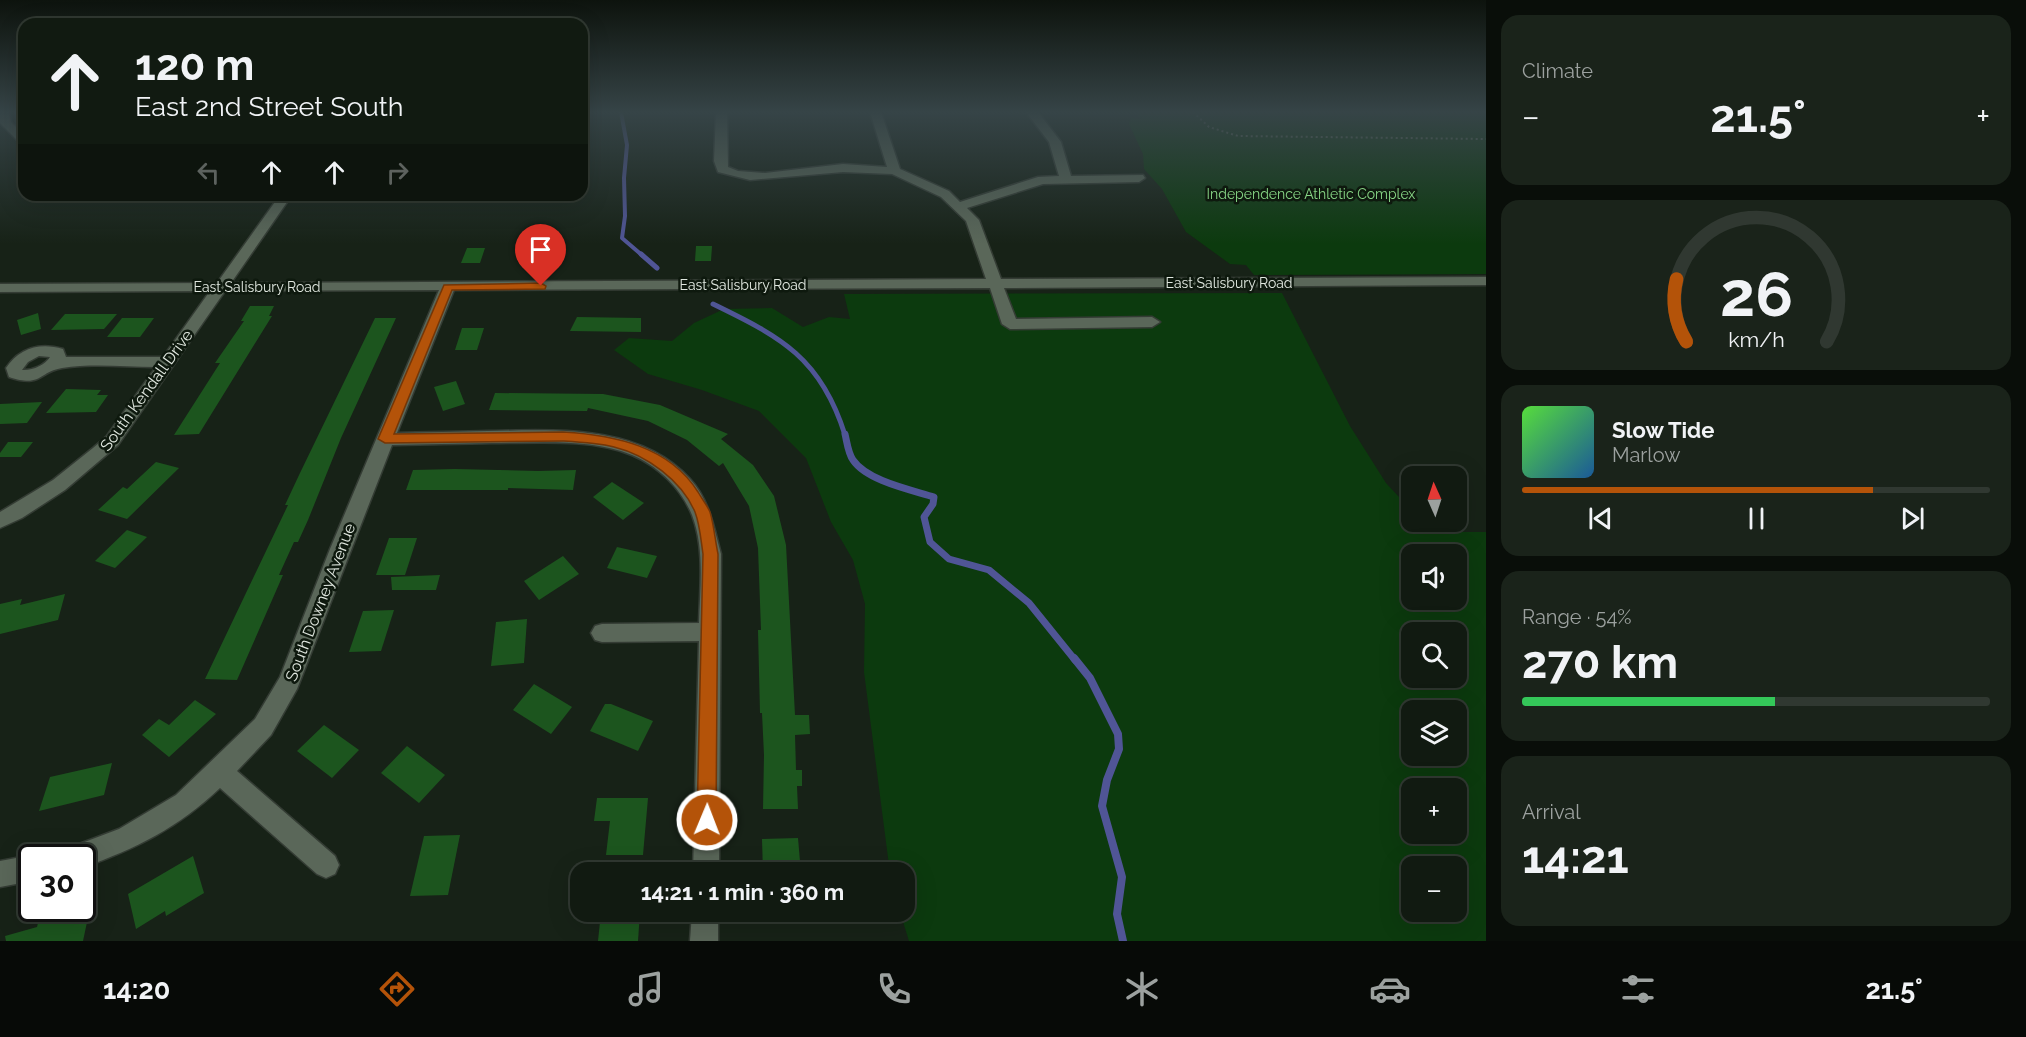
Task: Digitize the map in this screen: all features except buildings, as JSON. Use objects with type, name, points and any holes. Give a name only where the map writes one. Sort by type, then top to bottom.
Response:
[{"type":"street","points":[[720,156],[722,168],[730,173],[755,177],[842,168],[894,171],[945,194],[972,220],[1010,324],[1152,322]]},
{"type":"street","points":[[890,156],[894,171]]},
{"type":"street","points":[[1060,156],[1060,169],[1066,178]]},
{"type":"street","points":[[960,206],[1042,180],[1139,178]]},
{"type":"street","name":"South Kendall Drive","points":[[0,521],[61,484],[95,458],[112,441],[282,201]]},
{"type":"street","name":"East Salisbury Road","points":[[0,288],[1486,281]]},
{"type":"street","name":"South Downey Avenue","points":[[96,850],[126,839],[185,804],[220,772],[263,727],[289,682],[448,287]]},
{"type":"street","points":[[55,363],[168,362]]},
{"type":"street","points":[[385,439],[563,436],[591,438],[637,450],[672,471],[696,498],[708,532],[711,554],[706,862]]},
{"type":"street","points":[[602,633],[711,632]]},
{"type":"street","points":[[220,772],[326,864]]},
{"type":"street","points":[[0,874],[18,871]]},
{"type":"street","points":[[704,941],[705,922]]},
{"type":"green space","name":"Independence Athletic Complex","points":[[1143,156],[1486,156],[1486,274],[1254,275],[1246,265],[1230,264],[1186,232],[1162,189],[1144,169]]},
{"type":"green space","points":[[1282,293],[1350,426],[1386,483],[1401,499],[1401,532],[1486,532],[1486,941],[909,941],[903,922],[915,922],[915,862],[889,862],[864,672],[865,604],[853,560],[831,522],[806,458],[759,411],[702,390],[648,374],[614,350],[629,338],[672,341],[694,323],[724,309],[772,308],[803,327],[829,317],[850,319],[844,294]]},
{"type":"waterway","points":[[626,156],[625,216],[622,238],[643,256]]},
{"type":"waterway","points":[[641,254],[657,268]]},
{"type":"waterway","points":[[713,304],[778,340],[811,368],[824,387],[845,435]]},
{"type":"waterway","points":[[845,434],[851,457],[868,474],[890,484],[934,497],[933,504],[924,517],[930,542],[949,559],[989,570],[1029,603],[1075,660]]},
{"type":"waterway","points":[[1074,658],[1090,678],[1118,734],[1119,749],[1107,780],[1102,806],[1122,877],[1117,914],[1123,941]]},
{"type":"route","points":[[541,286],[448,287],[385,439],[563,436],[591,438],[637,450],[672,471],[686,485],[696,498],[702,512],[711,554],[707,820]]}]
